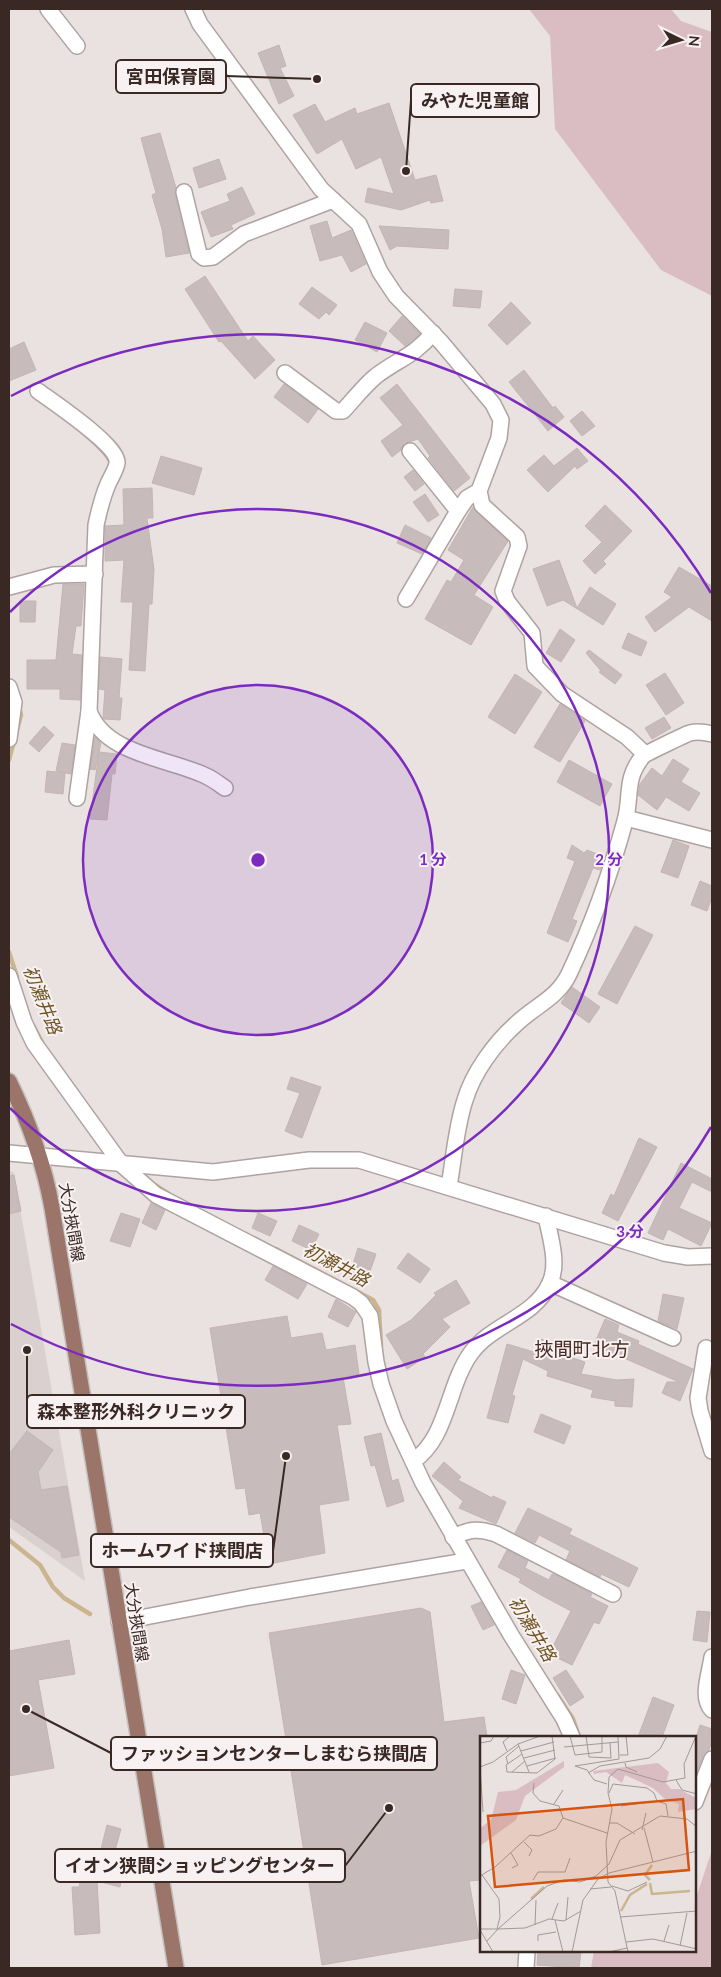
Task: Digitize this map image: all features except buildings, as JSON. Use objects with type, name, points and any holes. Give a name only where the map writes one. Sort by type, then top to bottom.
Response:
[{"type":"main road","name":"大分挾間線","points":[[9,1081],[40,1156],[64,1276],[176,1968]]},
{"type":"street","points":[[48,9],[77,46]]},
{"type":"street","points":[[194,9],[200,24],[211,40],[321,189],[359,224],[383,278],[396,296],[433,333],[493,404],[501,420],[499,438],[478,491],[467,498],[458,510],[406,599]]},
{"type":"street","points":[[184,192],[198,254],[204,258],[213,257],[244,234],[333,200]]},
{"type":"street","points":[[285,373],[336,411],[343,411],[367,384],[385,370],[417,351],[433,333]]},
{"type":"street","points":[[38,391],[114,450],[117,456],[117,464],[97,520],[88,711],[77,798]]},
{"type":"street","points":[[410,451],[458,510]]},
{"type":"street","points":[[478,491],[482,505],[517,537],[519,546],[503,591],[507,602],[532,633],[535,666],[562,694],[626,737],[644,754]]},
{"type":"street","points":[[9,587],[54,575],[94,574]]},
{"type":"street","points":[[9,687],[14,702],[9,739]]},
{"type":"street","points":[[88,711],[93,722],[110,737],[137,753],[199,773],[225,788]]},
{"type":"street","points":[[449,1186],[462,1112],[469,1089],[489,1056],[506,1034],[522,1019],[553,996],[564,983],[594,912],[626,818],[628,784],[634,770],[644,754],[688,733],[701,732],[712,734]]},
{"type":"street","points":[[626,818],[712,840]]},
{"type":"street","points":[[9,976],[24,1022],[34,1043],[122,1165],[156,1195],[361,1302],[370,1316],[381,1384],[394,1421],[412,1461],[466,1560],[564,1719],[572,1736]]},
{"type":"street","points":[[9,1153],[213,1172],[309,1160],[344,1159],[374,1163],[664,1253],[688,1258],[712,1256]]},
{"type":"street","points":[[412,1461],[428,1447],[446,1411],[455,1384],[475,1347],[484,1338],[536,1304],[550,1283],[554,1262],[546,1216]]},
{"type":"street","points":[[550,1283],[673,1338]]},
{"type":"street","points":[[706,1348],[698,1398],[712,1451]]},
{"type":"street","points":[[453,1537],[468,1530],[479,1528],[496,1534],[613,1594]]},
{"type":"street","points":[[119,1622],[250,1597],[466,1560]]},
{"type":"street","points":[[712,1657],[706,1694],[708,1706],[712,1710]]},
{"type":"street","points":[[696,1799],[712,1759]]},
{"type":"street","points":[[526,1968],[527,1952]]},
{"type":"shaded area","points":[[529,9],[671,9],[681,21],[712,32],[712,296],[661,270],[555,129],[550,36]]},
{"type":"shaded area","points":[[9,1170],[14,1173],[85,1581],[9,1527]]},
{"type":"shaded area","points":[[712,1850],[712,1968],[591,1968],[594,1952],[696,1952],[696,1898]]},
{"type":"waterway","name":"初瀬井路","points":[[9,760],[21,715],[19,707]]},
{"type":"waterway","name":"初瀬井路","points":[[9,952],[17,977]]},
{"type":"waterway","name":"初瀬井路","points":[[34,1027],[43,1044]]},
{"type":"waterway","name":"初瀬井路","points":[[155,1185],[169,1194]]},
{"type":"waterway","name":"初瀬井路","points":[[276,1249],[373,1300],[379,1310],[381,1346]]},
{"type":"waterway","points":[[9,1540],[40,1565],[53,1587],[64,1598],[90,1614]]},
{"type":"waterway","name":"初瀬井路","points":[[558,1696],[573,1719],[579,1736]]},
{"type":"place","name":"宮田保育園","points":[[317,79]]},
{"type":"place","name":"みやた児童館","points":[[406,171]]},
{"type":"place","name":"森本整形外科クリニック","points":[[27,1350]]},
{"type":"place","name":"ホームワイド挟間店","points":[[286,1456]]},
{"type":"place","name":"ファッションセンターしまむら挟間店","points":[[26,1709]]},
{"type":"place","name":"イオン狭間ショッピングセンター","points":[[389,1808]]},
{"type":"district","name":"挾間町北方","points":[[582,1349]]}]
